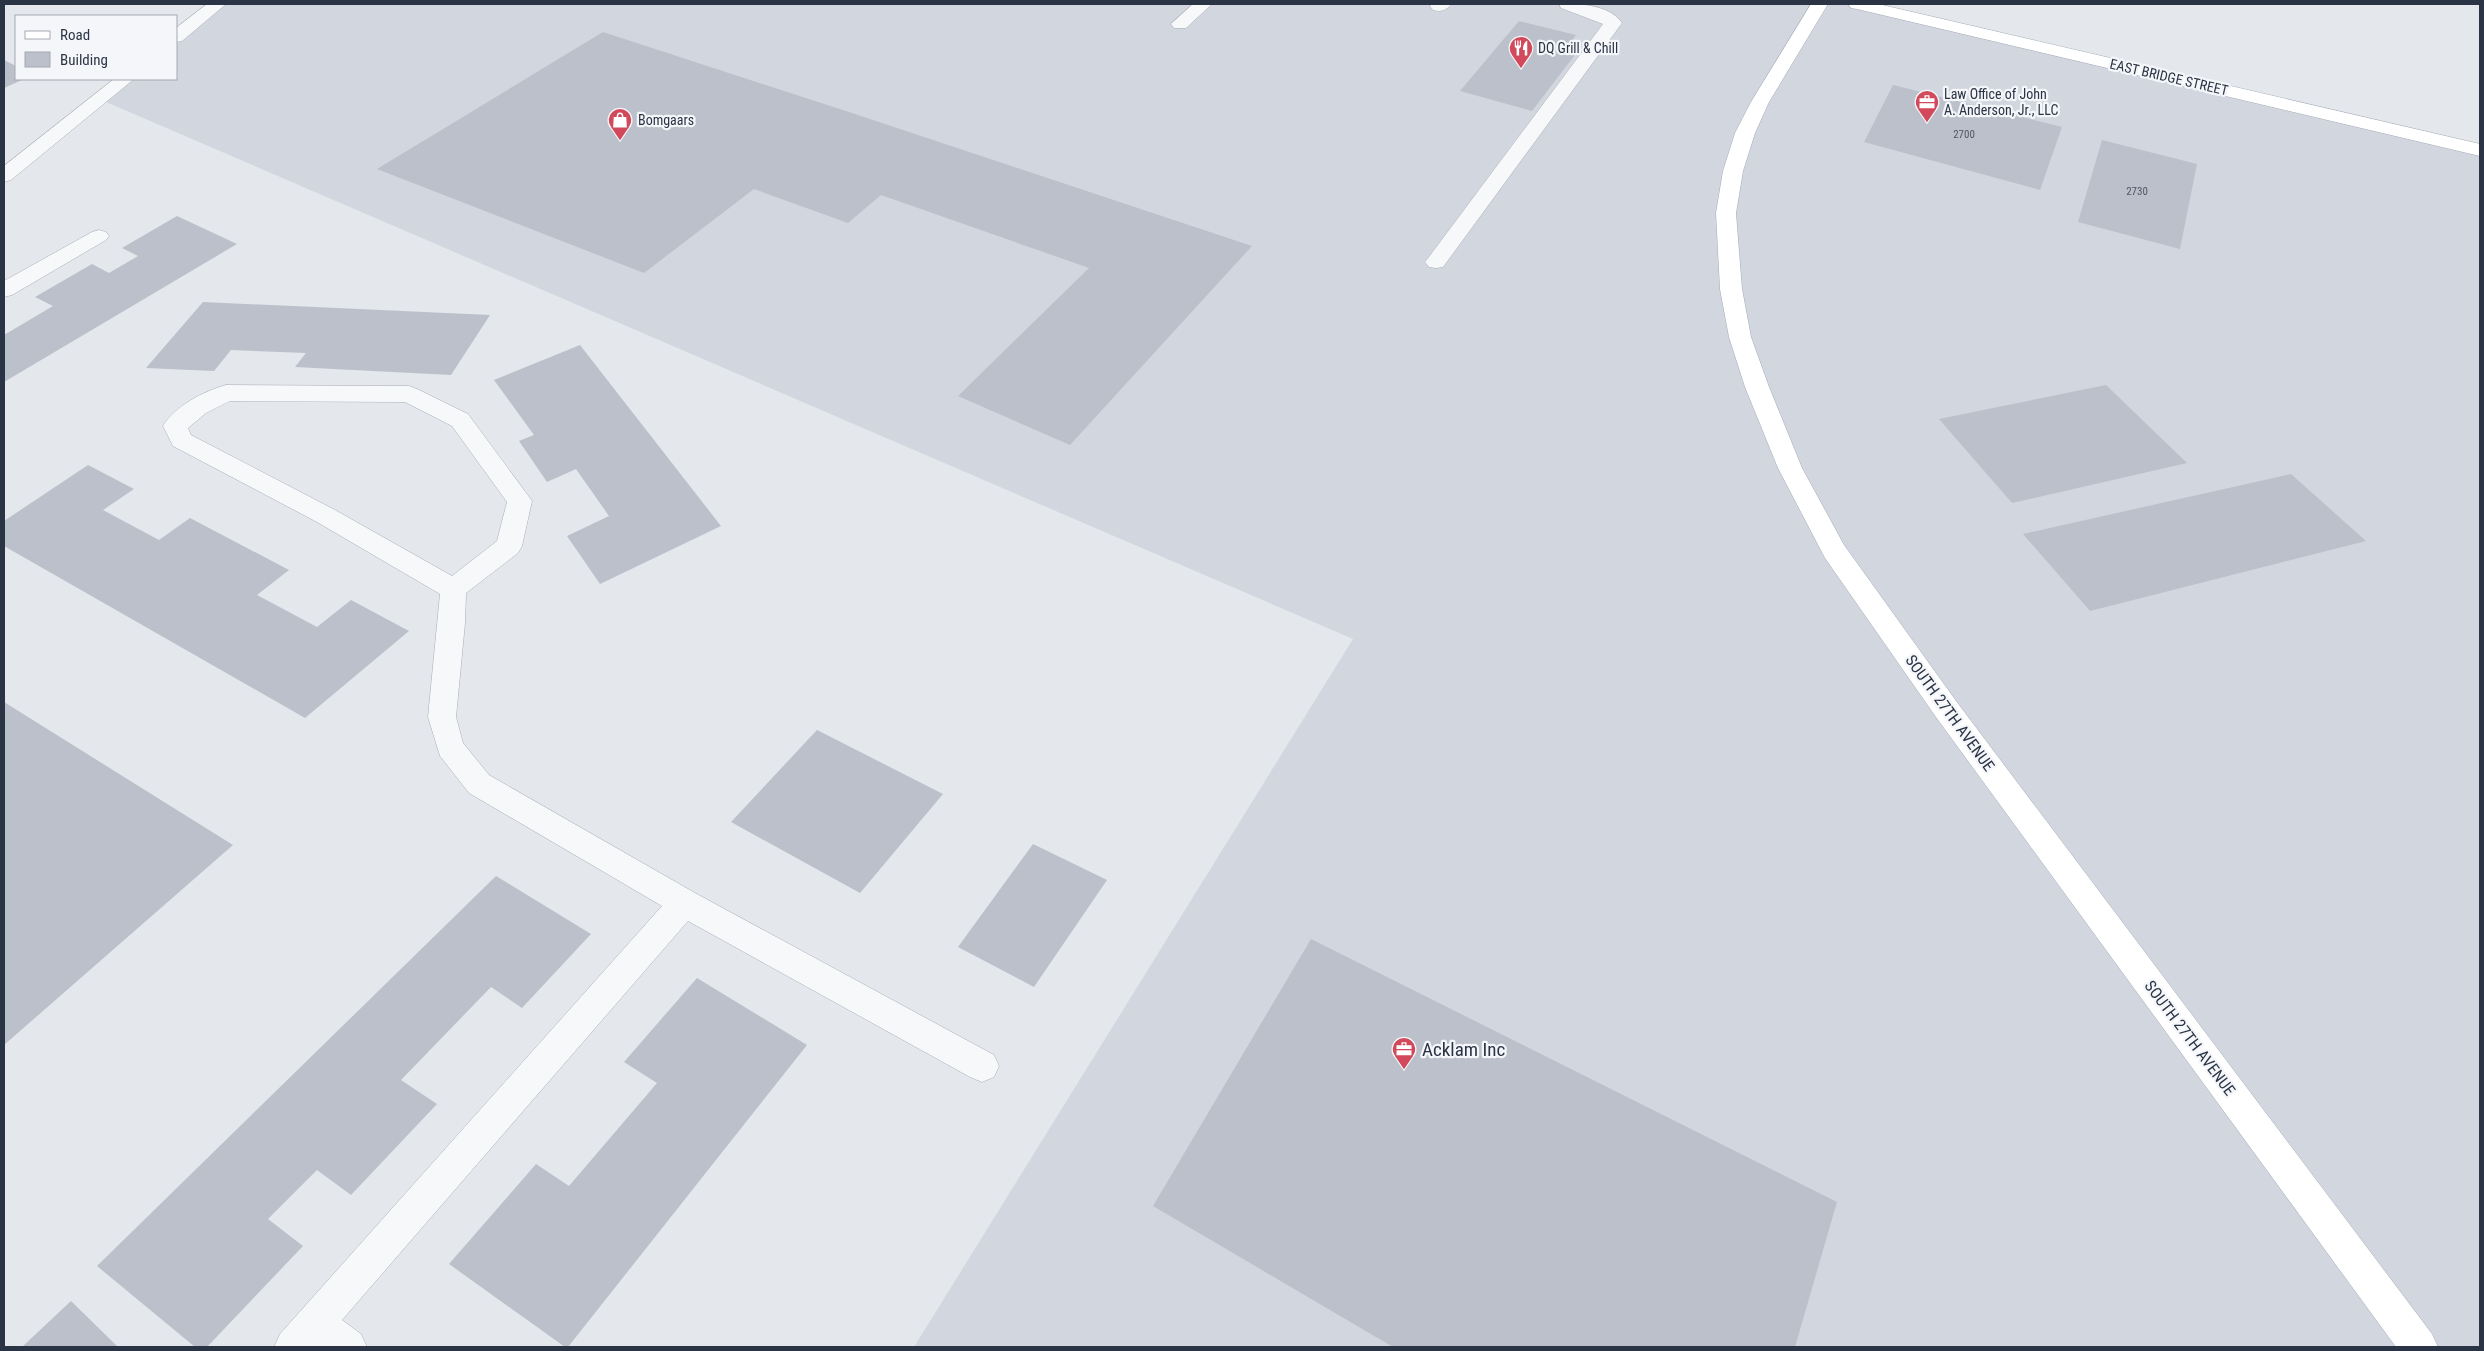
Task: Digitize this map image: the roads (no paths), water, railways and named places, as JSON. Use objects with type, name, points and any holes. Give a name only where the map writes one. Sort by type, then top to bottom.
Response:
[{"type":"main road","name":"SOUTH 27TH AVENUE","points":[[1819,4],[1760,102],[1745,134],[1733,171],[1726,214],[1731,289],[1740,337],[1757,387],[1790,468],[1834,551],[1946,709],[2419,1347]]},
{"type":"main road","name":"EAST BRIDGE STREET","points":[[1857,4],[2480,150]]},
{"type":"street","points":[[178,35],[217,4]]},
{"type":"street","points":[[1180,24],[1203,4]]},
{"type":"street","points":[[1436,262],[1613,24],[1602,16],[1567,4]]},
{"type":"street","points":[[4,176],[124,80]]},
{"type":"street","points":[[4,290],[99,236]]},
{"type":"street","points":[[226,393],[409,394],[460,420],[520,501],[509,546],[453,589],[326,516],[182,440],[175,426],[198,407],[226,393]]},
{"type":"street","points":[[453,589],[452,623],[442,717],[450,748],[480,784],[684,903],[982,1066]]},
{"type":"street","points":[[348,1347],[305,1335],[684,903]]},
{"type":"place","name":"DQ Grill & Chill","points":[[1521,69]]},
{"type":"place","name":"Law Office of John A. Anderson, Jr., LLC","points":[[1927,123]]},
{"type":"place","name":"Bomgaars","points":[[620,141]]},
{"type":"place","name":"Acklam Inc","points":[[1404,1070]]}]
